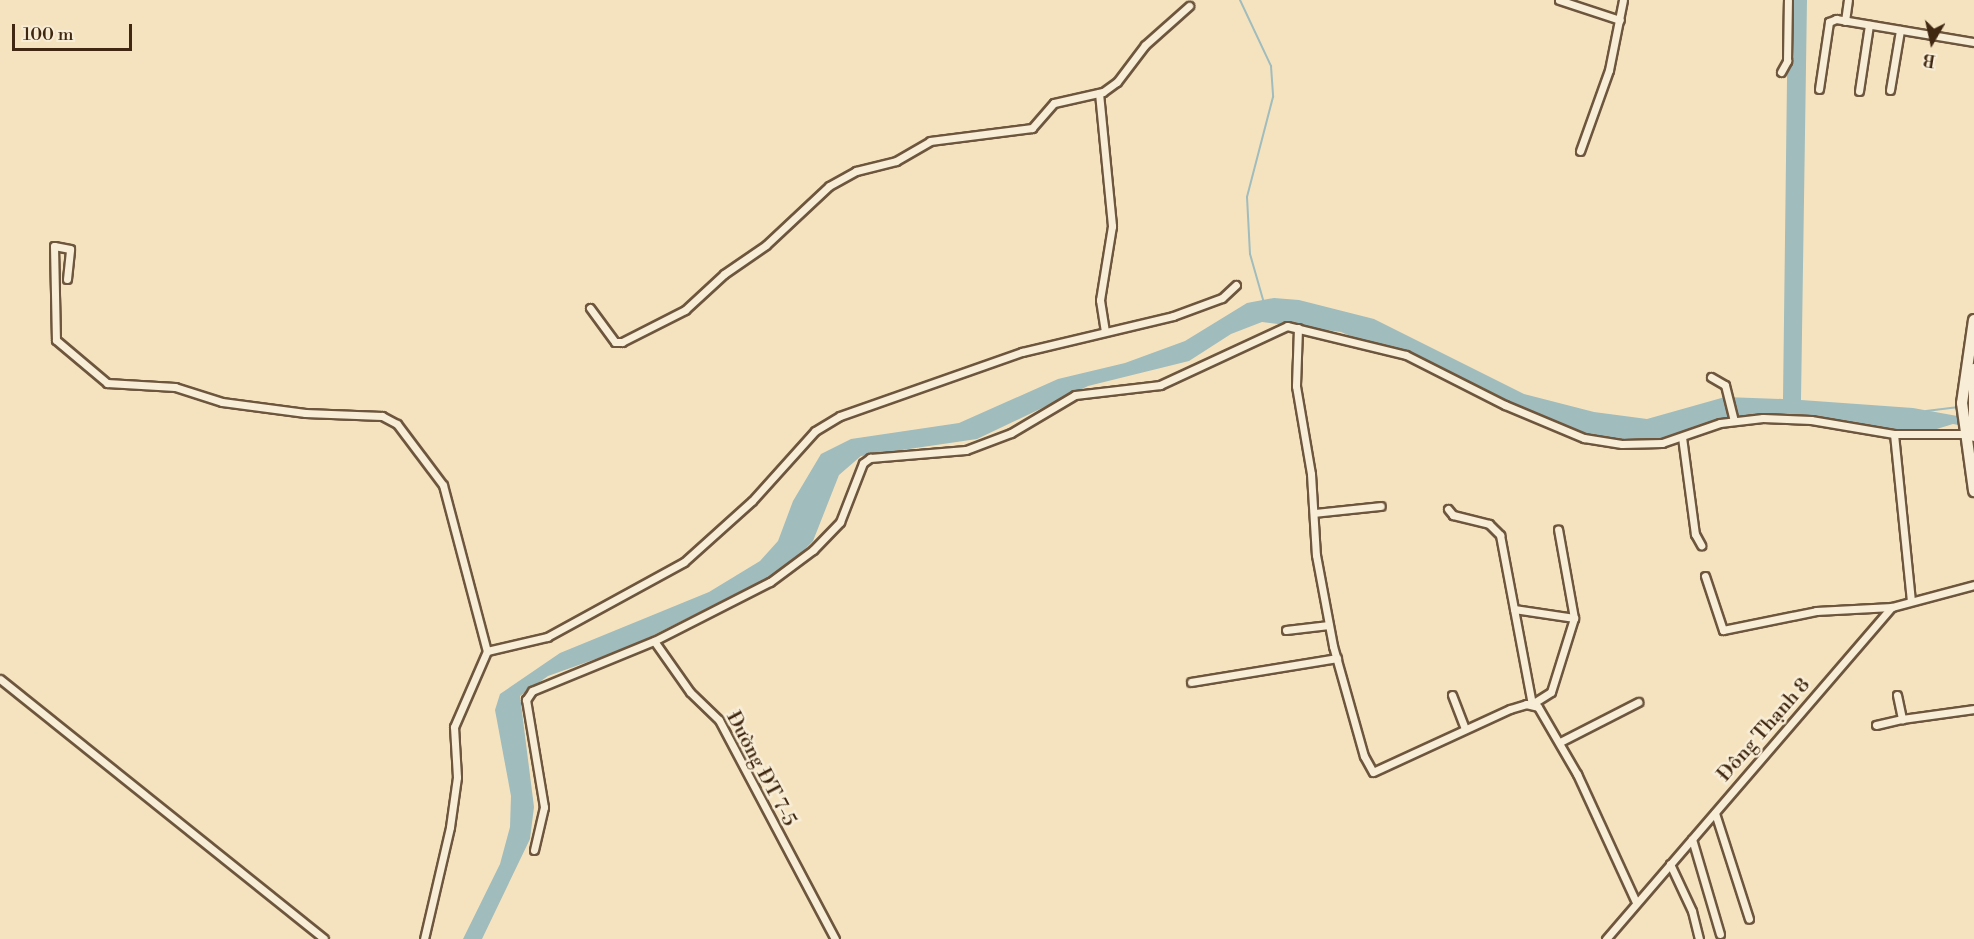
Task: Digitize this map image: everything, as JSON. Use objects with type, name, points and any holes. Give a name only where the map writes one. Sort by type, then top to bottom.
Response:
[{"type":"main road","points":[[1974,320],[1969,433],[1974,491]]},
{"type":"street","points":[[1559,0],[1620,20]]},
{"type":"street","points":[[1580,151],[1609,70],[1623,0]]},
{"type":"street","points":[[1781,72],[1787,61],[1788,0]]},
{"type":"street","points":[[1845,21],[1848,0]]},
{"type":"street","points":[[590,308],[615,342],[622,342],[685,310],[724,274],[766,244],[829,186],[856,171],[896,161],[930,141],[1032,128],[1054,103],[1100,93],[1117,82],[1145,45],[1189,6]]},
{"type":"street","points":[[1819,89],[1829,22],[1869,24],[1974,42]]},
{"type":"street","points":[[1859,91],[1869,24]]},
{"type":"street","points":[[1890,90],[1900,30]]},
{"type":"street","points":[[1100,93],[1112,226],[1100,300],[1105,331]]},
{"type":"street","points":[[67,279],[70,249],[54,246],[56,340],[107,382],[175,387],[222,402],[382,416],[397,423],[443,485],[487,651],[454,726],[457,777],[453,807],[424,939]]},
{"type":"street","points":[[487,651],[547,637],[684,562],[752,501],[815,431],[840,416],[1022,352],[1173,316],[1222,298],[1236,285]]},
{"type":"street","points":[[1299,328],[1296,386],[1329,625],[1364,756],[1373,772],[1510,709],[1532,704],[1551,692],[1574,618],[1558,529]]},
{"type":"street","points":[[534,850],[544,807],[543,786],[526,700],[532,691],[654,641],[770,582],[813,550],[840,522],[863,464],[870,458],[966,450],[1011,433],[1075,395],[1160,385],[1220,360],[1264,333],[1299,328],[1406,355],[1472,390],[1584,438],[1622,444],[1682,437],[1734,419],[1811,420],[1894,434],[1969,433]]},
{"type":"street","points":[[1711,377],[1725,385],[1734,419]]},
{"type":"street","points":[[1894,434],[1911,600]]},
{"type":"street","points":[[1682,437],[1695,534],[1701,545]]},
{"type":"street","points":[[1314,513],[1381,506]]},
{"type":"street","points":[[1448,509],[1453,515],[1489,524],[1500,535],[1532,704],[1549,720],[1636,902]]},
{"type":"street","points":[[1705,576],[1723,630],[1816,611],[1892,608]]},
{"type":"street","name":"Đông Thạnh 8","points":[[1606,939],[1892,608],[1911,600],[1974,585]]},
{"type":"street","points":[[1514,609],[1574,618]]},
{"type":"street","points":[[1286,630],[1329,625]]},
{"type":"street","name":"Đường ĐT 7-5","points":[[654,641],[690,692],[719,720],[836,939]]},
{"type":"street","points":[[1191,682],[1337,658]]},
{"type":"street","points":[[0,678],[324,939]]},
{"type":"street","points":[[1452,695],[1465,729]]},
{"type":"street","points":[[1897,695],[1902,719]]},
{"type":"street","points":[[1560,742],[1638,702]]},
{"type":"street","points":[[1876,725],[1974,708]]},
{"type":"street","points":[[1715,813],[1749,920]]},
{"type":"street","points":[[1692,838],[1720,934]]},
{"type":"street","points":[[1670,864],[1692,911],[1699,939]]},
{"type":"water","points":[[1788,0],[1807,0],[1801,400],[1913,408],[1974,419],[1974,428],[1953,424],[1924,433],[1750,416],[1706,423],[1661,442],[1622,443],[1580,435],[1341,332],[1262,322],[1231,334],[1189,361],[1088,386],[977,439],[861,456],[839,475],[813,541],[787,568],[632,646],[548,676],[520,696],[534,807],[530,839],[482,939],[463,939],[500,864],[510,827],[511,796],[495,710],[500,694],[560,653],[709,592],[760,561],[778,541],[793,501],[821,454],[851,439],[959,423],[1058,379],[1125,363],[1185,341],[1247,303],[1274,298],[1299,300],[1374,319],[1524,394],[1594,412],[1647,419],[1725,397],[1783,399]]},
{"type":"waterway","points":[[1240,0],[1271,66],[1273,97],[1247,197],[1250,254],[1264,303]]},
{"type":"waterway","points":[[1926,411],[1959,407]]}]
